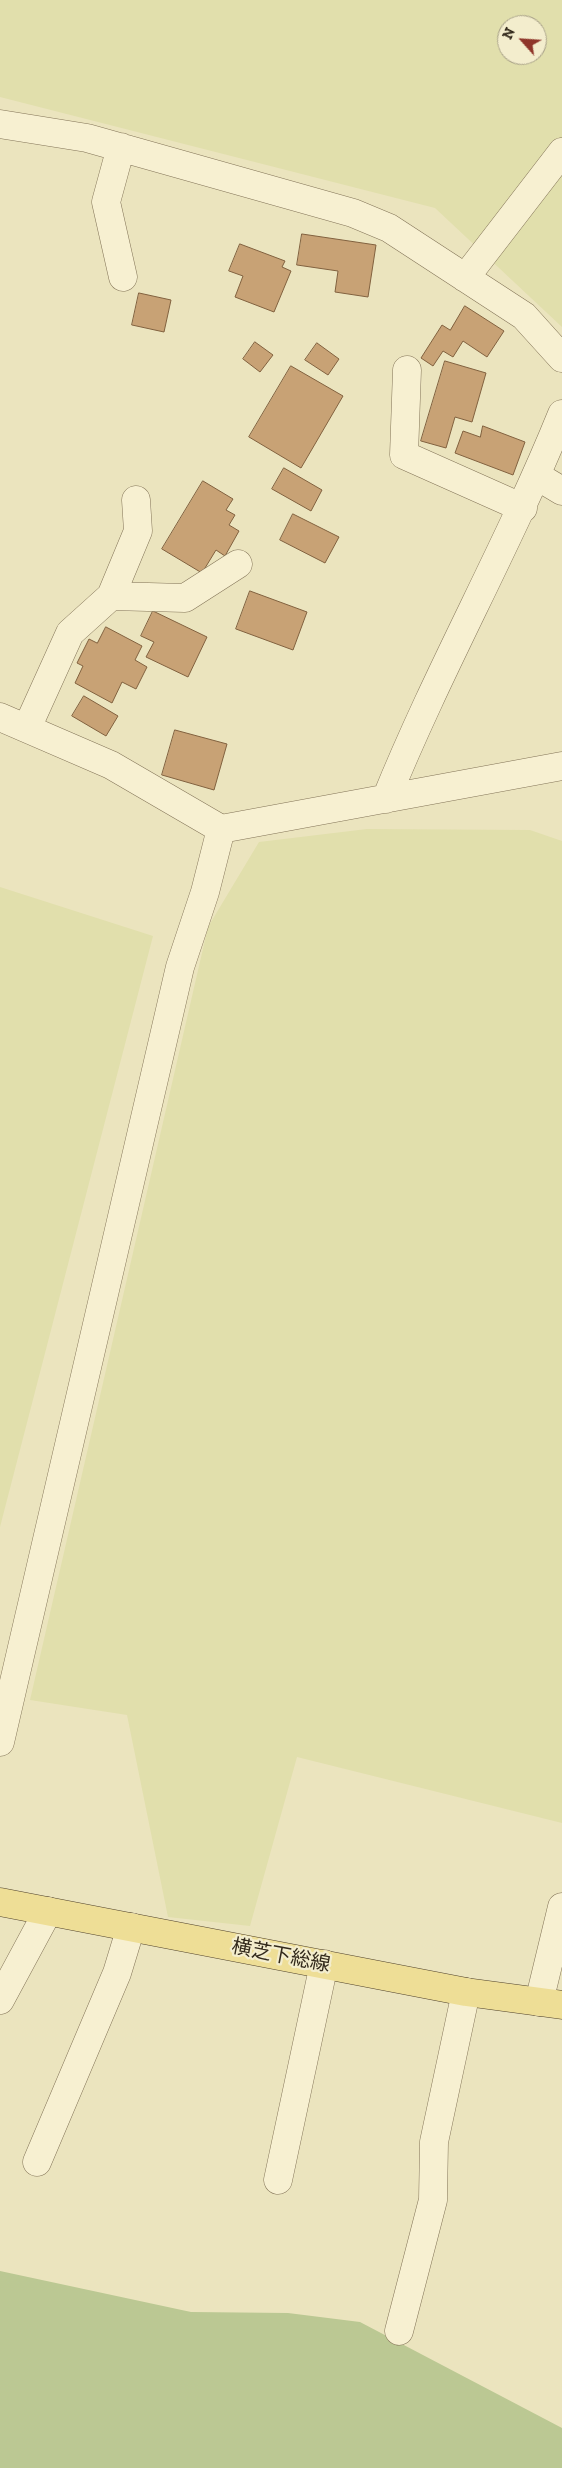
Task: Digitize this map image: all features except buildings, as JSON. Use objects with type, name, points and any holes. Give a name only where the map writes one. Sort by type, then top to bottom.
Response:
[{"type":"main road","name":"横芝下総線","points":[[0,1902],[466,1992],[551,2003]]},
{"type":"street","points":[[0,124],[87,138],[353,213],[389,228],[524,316],[562,358]]},
{"type":"street","points":[[121,147],[106,202],[123,276]]},
{"type":"street","points":[[465,278],[562,152]]},
{"type":"street","points":[[407,370],[404,455],[523,508]]},
{"type":"street","points":[[386,799],[410,739],[523,508],[562,414]]},
{"type":"street","points":[[537,476],[562,491]]},
{"type":"street","points":[[27,728],[70,632],[110,596],[138,530],[136,500]]},
{"type":"street","points":[[110,596],[185,598],[238,564]]},
{"type":"street","points":[[0,717],[111,766],[221,829],[562,766]]},
{"type":"street","points":[[0,1742],[180,967],[205,892],[221,829]]},
{"type":"street","points":[[551,2003],[562,1907]]},
{"type":"street","points":[[0,2000],[48,1911]]},
{"type":"street","points":[[37,2162],[117,1972],[131,1928]]},
{"type":"street","points":[[278,2180],[324,1964]]},
{"type":"street","points":[[399,2331],[433,2200],[434,2142],[466,1992]]},
{"type":"shaded area","points":[[0,0],[562,0],[562,327],[435,208],[0,97]]},
{"type":"shaded area","points":[[367,829],[530,830],[562,841],[562,1823],[297,1757],[250,1926],[168,1917],[127,1715],[30,1700],[208,927],[259,842]]},
{"type":"shaded area","points":[[0,887],[153,936],[0,1527]]},
{"type":"green space","points":[[0,2271],[191,2312],[288,2313],[360,2322],[562,2428],[562,2468],[0,2468]]}]
